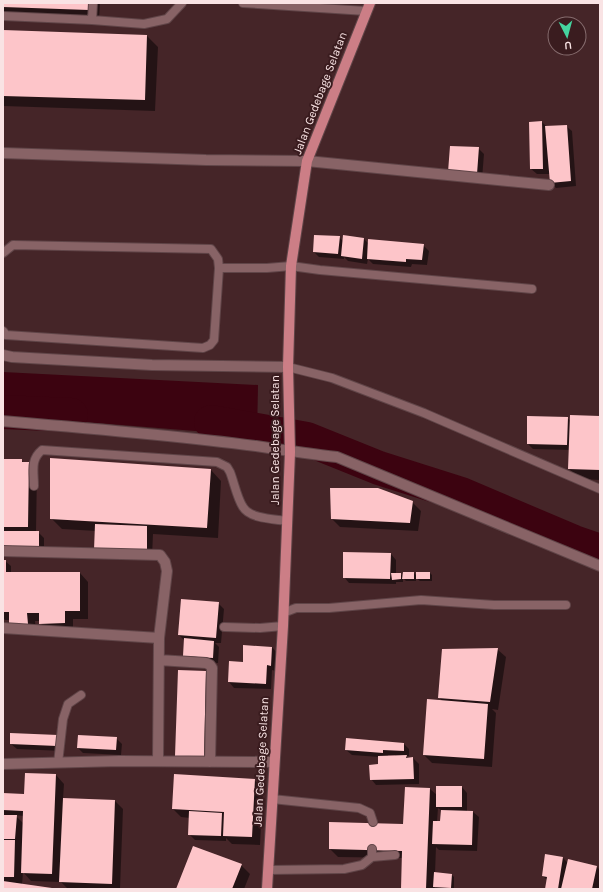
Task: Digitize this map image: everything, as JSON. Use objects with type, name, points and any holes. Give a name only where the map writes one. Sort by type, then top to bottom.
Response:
[{"type":"main road","name":"Jalan Gedebage Selatan","points":[[267,889],[283,626],[290,449],[288,367],[291,266],[307,161],[368,7]]},
{"type":"street","points":[[3,153],[206,160],[307,161],[549,185]]},
{"type":"street","points":[[3,355],[12,357],[152,365],[288,367]]},
{"type":"street","points":[[3,421],[290,449],[338,457],[600,566]]},
{"type":"street","points":[[3,551],[160,555],[165,562],[167,571],[159,638],[158,761]]},
{"type":"street","points":[[3,628],[159,638]]},
{"type":"street","points":[[159,660],[206,663],[212,668],[210,762]]},
{"type":"street","points":[[3,764],[158,761],[274,762]]},
{"type":"lane","points":[[92,20],[93,3]]},
{"type":"lane","points":[[3,16],[144,24],[167,19],[182,3]]},
{"type":"lane","points":[[243,3],[368,7]]},
{"type":"lane","points":[[3,253],[13,245],[211,250],[215,253],[218,259],[219,268],[214,340],[210,345],[203,348],[6,335],[3,331]]},
{"type":"lane","points":[[219,268],[267,268],[291,266],[320,270],[532,289]]},
{"type":"lane","points":[[288,367],[332,378],[424,413],[600,489]]},
{"type":"lane","points":[[34,486],[34,463],[36,455],[42,450],[217,462],[227,467],[230,472],[243,508],[249,513],[259,517],[287,521]]},
{"type":"lane","points":[[283,613],[296,608],[329,608],[421,600],[494,605],[566,605]]},
{"type":"lane","points":[[224,627],[260,628],[283,626]]},
{"type":"lane","points":[[58,763],[63,719],[68,704],[81,695]]},
{"type":"lane","points":[[272,799],[359,808],[370,813],[373,822]]},
{"type":"lane","points":[[268,870],[344,869],[362,865],[372,853],[395,855]]},
{"type":"shaded area","points":[[3,372],[258,385],[257,436],[49,419],[3,408]]},
{"type":"building","points":[[3,3],[89,3],[89,10],[3,7]]},
{"type":"building","points":[[3,30],[147,35],[145,100],[3,96]]},
{"type":"building","points":[[542,121],[543,169],[530,169],[529,122]]},
{"type":"building","points":[[567,125],[571,181],[550,183],[545,126]]},
{"type":"building","points":[[450,146],[479,147],[477,174],[448,172]]},
{"type":"building","points":[[314,235],[340,236],[338,254],[313,252]]},
{"type":"building","points":[[343,235],[364,238],[362,259],[341,256]]},
{"type":"building","points":[[368,239],[424,244],[422,260],[406,259],[406,262],[367,259]]},
{"type":"building","points":[[570,415],[600,416],[600,470],[568,469]]},
{"type":"building","points":[[527,416],[568,417],[567,445],[527,444]]},
{"type":"building","points":[[50,458],[211,469],[207,528],[50,519]]},
{"type":"building","points":[[3,459],[22,459],[22,462],[29,462],[28,527],[3,527]]},
{"type":"building","points":[[330,488],[378,488],[413,501],[410,523],[331,519]]},
{"type":"building","points":[[95,524],[147,526],[147,552],[94,550]]},
{"type":"building","points":[[3,531],[39,531],[39,548],[3,547]]},
{"type":"building","points":[[343,552],[391,553],[390,579],[343,578]]},
{"type":"building","points":[[3,560],[6,560],[6,572],[80,572],[80,611],[65,611],[65,623],[39,624],[39,613],[27,613],[28,624],[9,624],[9,612],[3,612]]},
{"type":"building","points":[[403,572],[414,572],[414,579],[402,579]]},
{"type":"building","points":[[416,572],[430,572],[430,579],[416,579]]},
{"type":"building","points":[[391,573],[401,573],[401,579],[392,580]]},
{"type":"building","points":[[181,599],[219,602],[216,638],[178,635]]},
{"type":"building","points":[[184,638],[214,641],[213,658],[183,656]]},
{"type":"building","points":[[243,645],[272,647],[271,666],[267,665],[266,684],[228,682],[229,661],[243,662]]},
{"type":"building","points":[[498,648],[490,702],[438,698],[442,649]]},
{"type":"building","points":[[178,670],[206,671],[204,757],[175,756]]},
{"type":"building","points":[[427,699],[488,704],[484,759],[423,755]]},
{"type":"building","points":[[10,733],[58,735],[57,746],[10,744]]},
{"type":"building","points":[[78,735],[117,737],[116,750],[77,748]]},
{"type":"building","points":[[346,738],[404,743],[404,751],[383,750],[383,753],[345,750]]},
{"type":"building","points":[[407,755],[406,758],[413,757],[414,779],[370,780],[369,765],[378,764],[378,756]]},
{"type":"building","points":[[25,773],[56,774],[52,874],[21,873],[23,811],[3,810],[3,793],[24,794]]},
{"type":"building","points":[[174,774],[255,779],[252,837],[223,836],[224,812],[172,809]]},
{"type":"building","points":[[436,786],[462,786],[462,807],[436,807]]},
{"type":"building","points":[[405,787],[430,788],[426,889],[401,889],[402,851],[329,849],[329,822],[403,824]]},
{"type":"building","points":[[63,798],[115,800],[112,884],[59,882]]},
{"type":"building","points":[[441,810],[473,811],[472,845],[432,844],[433,821],[440,821]]},
{"type":"building","points":[[189,811],[222,813],[221,836],[188,835]]},
{"type":"building","points":[[3,815],[17,815],[15,839],[3,839]]},
{"type":"building","points":[[3,840],[15,840],[14,877],[3,877]]},
{"type":"building","points":[[193,846],[242,864],[232,889],[176,889]]},
{"type":"building","points":[[545,854],[563,857],[558,889],[545,889],[547,877],[542,876]]},
{"type":"building","points":[[568,859],[597,866],[592,889],[561,889]]},
{"type":"building","points":[[434,872],[452,874],[451,888],[433,887]]},
{"type":"building","points":[[3,881],[52,888],[52,889],[3,889]]},
{"type":"waterway","points":[[3,412],[71,415]]},
{"type":"waterway","points":[[211,422],[307,439],[379,468],[461,494],[574,542],[600,551]]}]
